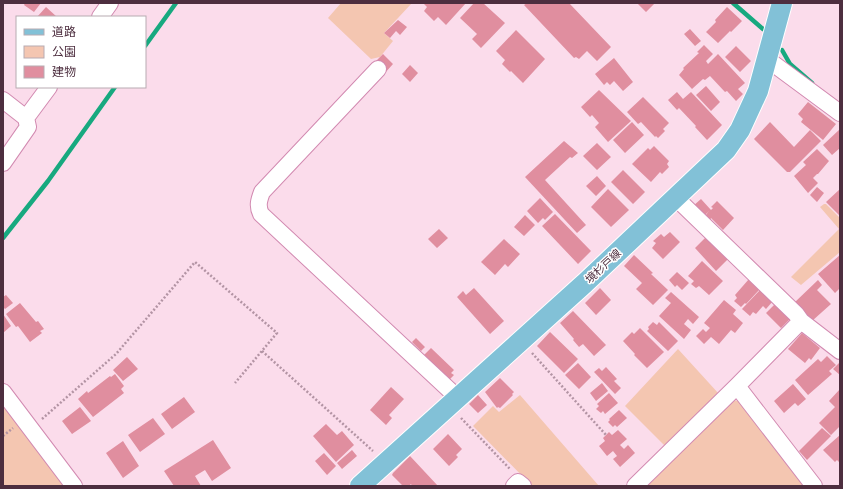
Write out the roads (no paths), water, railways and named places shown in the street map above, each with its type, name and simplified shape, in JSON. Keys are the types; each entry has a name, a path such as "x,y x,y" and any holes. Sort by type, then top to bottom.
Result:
{"main road":[{"name":"境杉戸線","path":"360,486 585,283 726,150 740,130 758,91 782,3"}],"street":[{"path":"101,16 110,3"},
{"path":"766,59 840,113"},
{"path":"378,68 262,192 258,200 258,208 261,214 454,402"},
{"path":"26,118 48,88"},
{"path":"3,100 26,118 28,127 3,163"},
{"path":"676,198 796,314 801,321 840,352"},
{"path":"635,486 801,321"},
{"path":"737,386 814,486"},
{"path":"3,392 74,486"}],"waterway":[{"path":"146,45 176,3"},
{"path":"733,3 763,29"},
{"path":"782,50 790,64 812,83"},
{"path":"3,238 48,181 114,88"}]}
